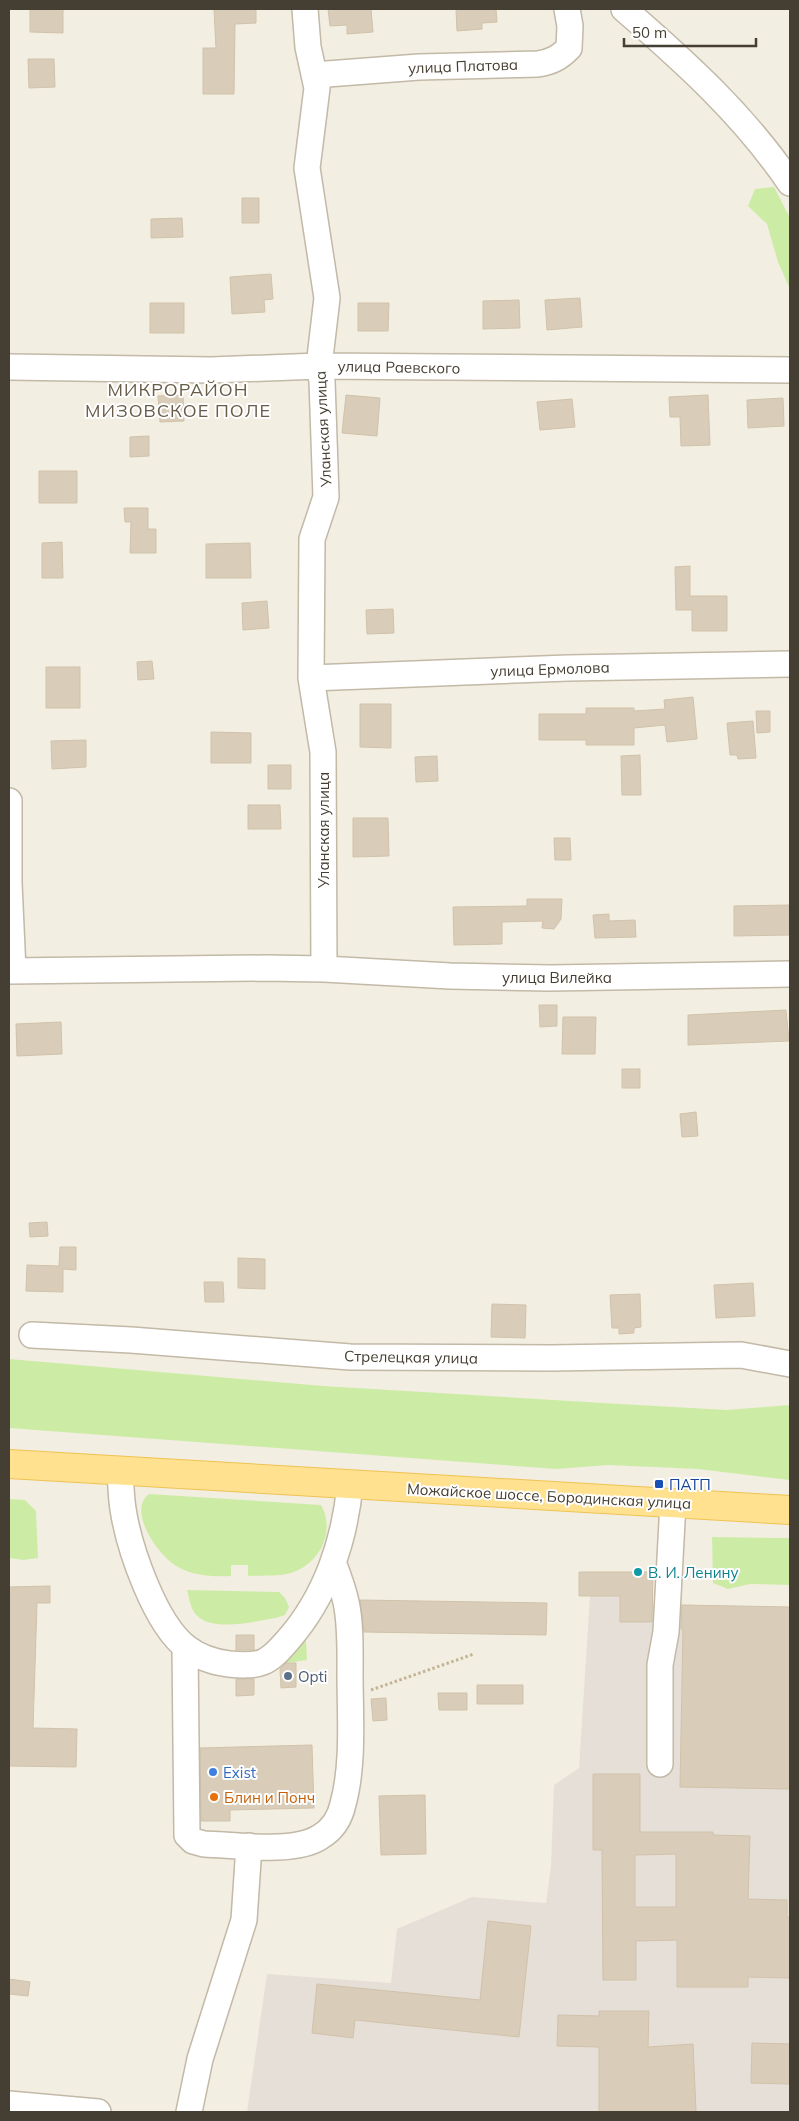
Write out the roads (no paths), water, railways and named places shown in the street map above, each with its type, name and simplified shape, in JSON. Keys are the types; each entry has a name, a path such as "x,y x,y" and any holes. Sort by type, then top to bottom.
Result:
{"main road":[{"name":"Можайское шоссе, Бородинская улица","path":"9,1464 790,1510"}],"street":[{"name":"Уланская улица","path":"305,9 308,40 317,88 307,168 327,298 319,366 322,381 326,497 312,539 311,678 323,752 324,969"},
{"name":"улица Платова","path":"314,75 419,67 538,64 548,62 560,57 569,48 570,26 567,9"},
{"path":"624,9 689,66 723,99 752,131 790,183"},
{"name":"улица Раевского","path":"9,367 211,370 319,366 790,370"},
{"name":"улица Ермолова","path":"311,678 568,668 790,664"},
{"path":"9,801 11,971"},
{"name":"улица Вилейка","path":"11,971 324,969 450,976 520,977 790,974"},
{"name":"Стрелецкая улица","path":"32,1335 131,1340 350,1357 551,1358 741,1355 790,1364"},
{"path":"120,1472 123,1509 129,1536 140,1572 155,1605 168,1627 185,1647 204,1659 222,1663 254,1664 266,1661 279,1650 302,1624 315,1602 344,1529 350,1484"},
{"path":"660,1764 660,1665 666,1632 673,1503"},
{"path":"185,1647 187,1835 193,1841 204,1844 249,1846 296,1846 309,1844 332,1829 343,1805 351,1727 346,1604 341,1583 332,1562"},
{"path":"189,2112 200,2059 244,1920 249,1846"},
{"path":"9,2104 98,2112"}],"place":[{"name":"ПАТП","path":"659,1484"},
{"name":"В. И. Ленину","path":"638,1572"},
{"name":"Opti","path":"288,1676"},
{"name":"Exist","path":"213,1772"},
{"name":"Блин и Понч","path":"214,1797"}],"district":[{"name":"МИКРОРАЙОН МИЗОВСКОЕ ПОЛЕ","path":"178,399"}]}
